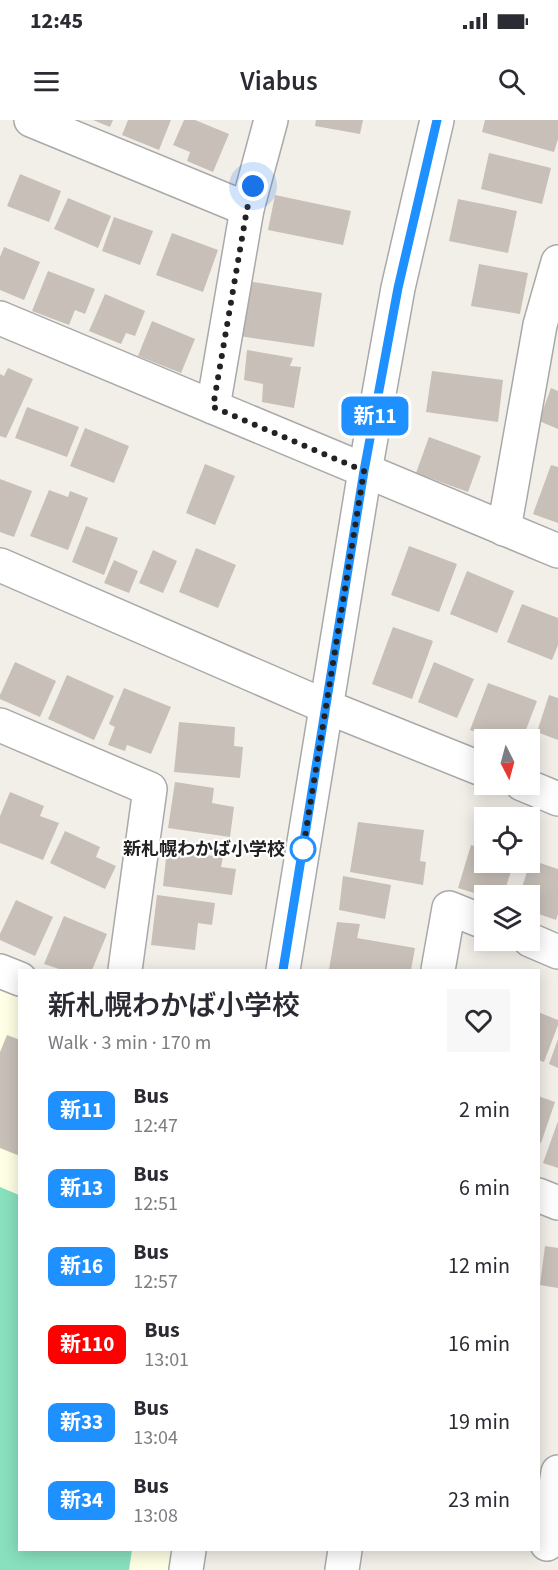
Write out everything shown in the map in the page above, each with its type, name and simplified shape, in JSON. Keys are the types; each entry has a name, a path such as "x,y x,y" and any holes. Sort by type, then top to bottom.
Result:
{"street":[{"path":"31,120 247,209"},
{"path":"213,407 247,209 271,120"},
{"path":"283,969 364,471 398,288 437,120"},
{"path":"504,529 549,328 558,262"},
{"path":"0,318 558,551"},
{"path":"0,565 327,707 474,766"},
{"path":"0,725 150,789 125,969"},
{"path":"540,792 558,799"},
{"path":"438,969 449,908 474,918"},
{"path":"540,944 558,952"},
{"path":"0,971 18,978"},
{"path":"540,1196 558,1203"},
{"path":"548,1544 558,1472"},
{"path":"186,1570 189,1551"},
{"path":"342,1570 345,1551"}],"shaded area":[{"path":"0,984 18,991 18,1551 171,1551 168,1570 0,1570"}],"green space":[{"path":"0,1187 18,1195 18,1551 132,1551 129,1570 0,1570"}],"building":[{"path":"93,120 113,120 110,127"},
{"path":"128,120 171,120 159,150 122,135"},
{"path":"184,120 195,120 229,134 213,172 187,161 190,152 173,145"},
{"path":"316,120 363,120 360,134 315,126"},
{"path":"485,120 558,120 558,139 554,152 482,132"},
{"path":"489,153 551,168 542,204 481,189"},
{"path":"20,174 61,191 49,222 7,206"},
{"path":"275,195 351,211 343,245 268,230"},
{"path":"68,198 111,216 98,248 54,229"},
{"path":"458,199 517,211 508,253 449,241"},
{"path":"114,217 153,231 140,265 102,251"},
{"path":"172,233 218,250 203,292 156,275"},
{"path":"4,247 40,262 24,300 0,290 0,257"},
{"path":"479,264 528,273 520,314 471,306"},
{"path":"48,271 95,289 85,314 75,310 69,325 32,311"},
{"path":"247,281 322,293 314,347 239,336"},
{"path":"105,294 145,311 135,336 126,333 121,344 89,331"},
{"path":"152,321 195,339 181,373 138,356"},
{"path":"247,350 293,358 290,366 301,367 294,408 262,402 263,384 244,380"},
{"path":"8,368 33,379 6,438 0,436 0,374 4,376"},
{"path":"432,371 503,380 498,422 426,412"},
{"path":"551,388 558,391 558,429 539,421"},
{"path":"27,407 79,427 67,457 15,438"},
{"path":"85,428 129,446 114,483 70,466"},
{"path":"429,437 481,456 468,492 416,473"},
{"path":"205,464 235,476 215,525 186,513"},
{"path":"551,465 558,467 558,523 533,514"},
{"path":"0,479 32,491 14,537 0,532"},
{"path":"49,490 68,497 70,491 88,498 68,550 30,536"},
{"path":"86,526 118,538 104,575 72,562"},
{"path":"409,546 457,564 439,612 391,595"},
{"path":"196,548 236,565 218,608 179,592"},
{"path":"153,550 177,561 163,593 139,583"},
{"path":"114,560 138,571 129,593 104,583"},
{"path":"467,571 514,591 497,633 450,614"},
{"path":"522,604 558,618 558,645 552,660 507,642"},
{"path":"393,627 433,641 412,699 372,684"},
{"path":"15,662 56,681 40,717 0,699"},
{"path":"434,662 474,679 457,718 418,702"},
{"path":"67,675 114,696 94,740 48,719"},
{"path":"488,683 537,701 526,729 470,730"},
{"path":"124,688 171,707 151,754 127,745 125,751 108,745 115,727 109,724"},
{"path":"549,695 558,698 558,740 540,733 540,729 538,729"},
{"path":"179,722 235,727 234,746 243,747 240,778 174,772"},
{"path":"175,782 214,788 212,803 234,807 230,837 168,828"},
{"path":"10,792 44,806 40,816 59,823 43,860 0,843 0,816"},
{"path":"358,822 424,830 420,861 426,862 423,885 350,872"},
{"path":"65,831 100,847 96,857 116,866 105,889 50,863"},
{"path":"471,845 474,846 474,873 510,873 507,885 474,885 474,893 458,888"},
{"path":"167,850 223,857 221,867 236,869 232,895 163,886"},
{"path":"540,863 558,869 556,920 540,914 540,885 523,885 527,873 540,873"},
{"path":"343,876 391,885 385,919 339,910"},
{"path":"157,895 215,903 212,925 198,923 195,950 151,945"},
{"path":"16,900 53,917 35,956 0,940 0,934"},
{"path":"64,916 107,934 92,969 59,969 44,964"},
{"path":"337,922 360,924 357,938 415,948 411,969 329,969"},
{"path":"540,1013 558,1020 544,1062 540,1061"},
{"path":"7,1035 18,1039 18,1155 0,1148 0,1052"},
{"path":"558,1039 558,1068 549,1064"},
{"path":"540,1097 555,1102 540,1143"},
{"path":"558,1121 558,1168 543,1163"},
{"path":"545,1246 558,1248 558,1288 540,1285"}],"bus line":[{"name":"新11","path":"283,969 364,471 398,288 437,120"}],"place":[{"name":"新札幌わかば小学校","path":"303,849"}],"route":[{"path":"253,186 247,209 213,407 364,471 303,849"}]}
